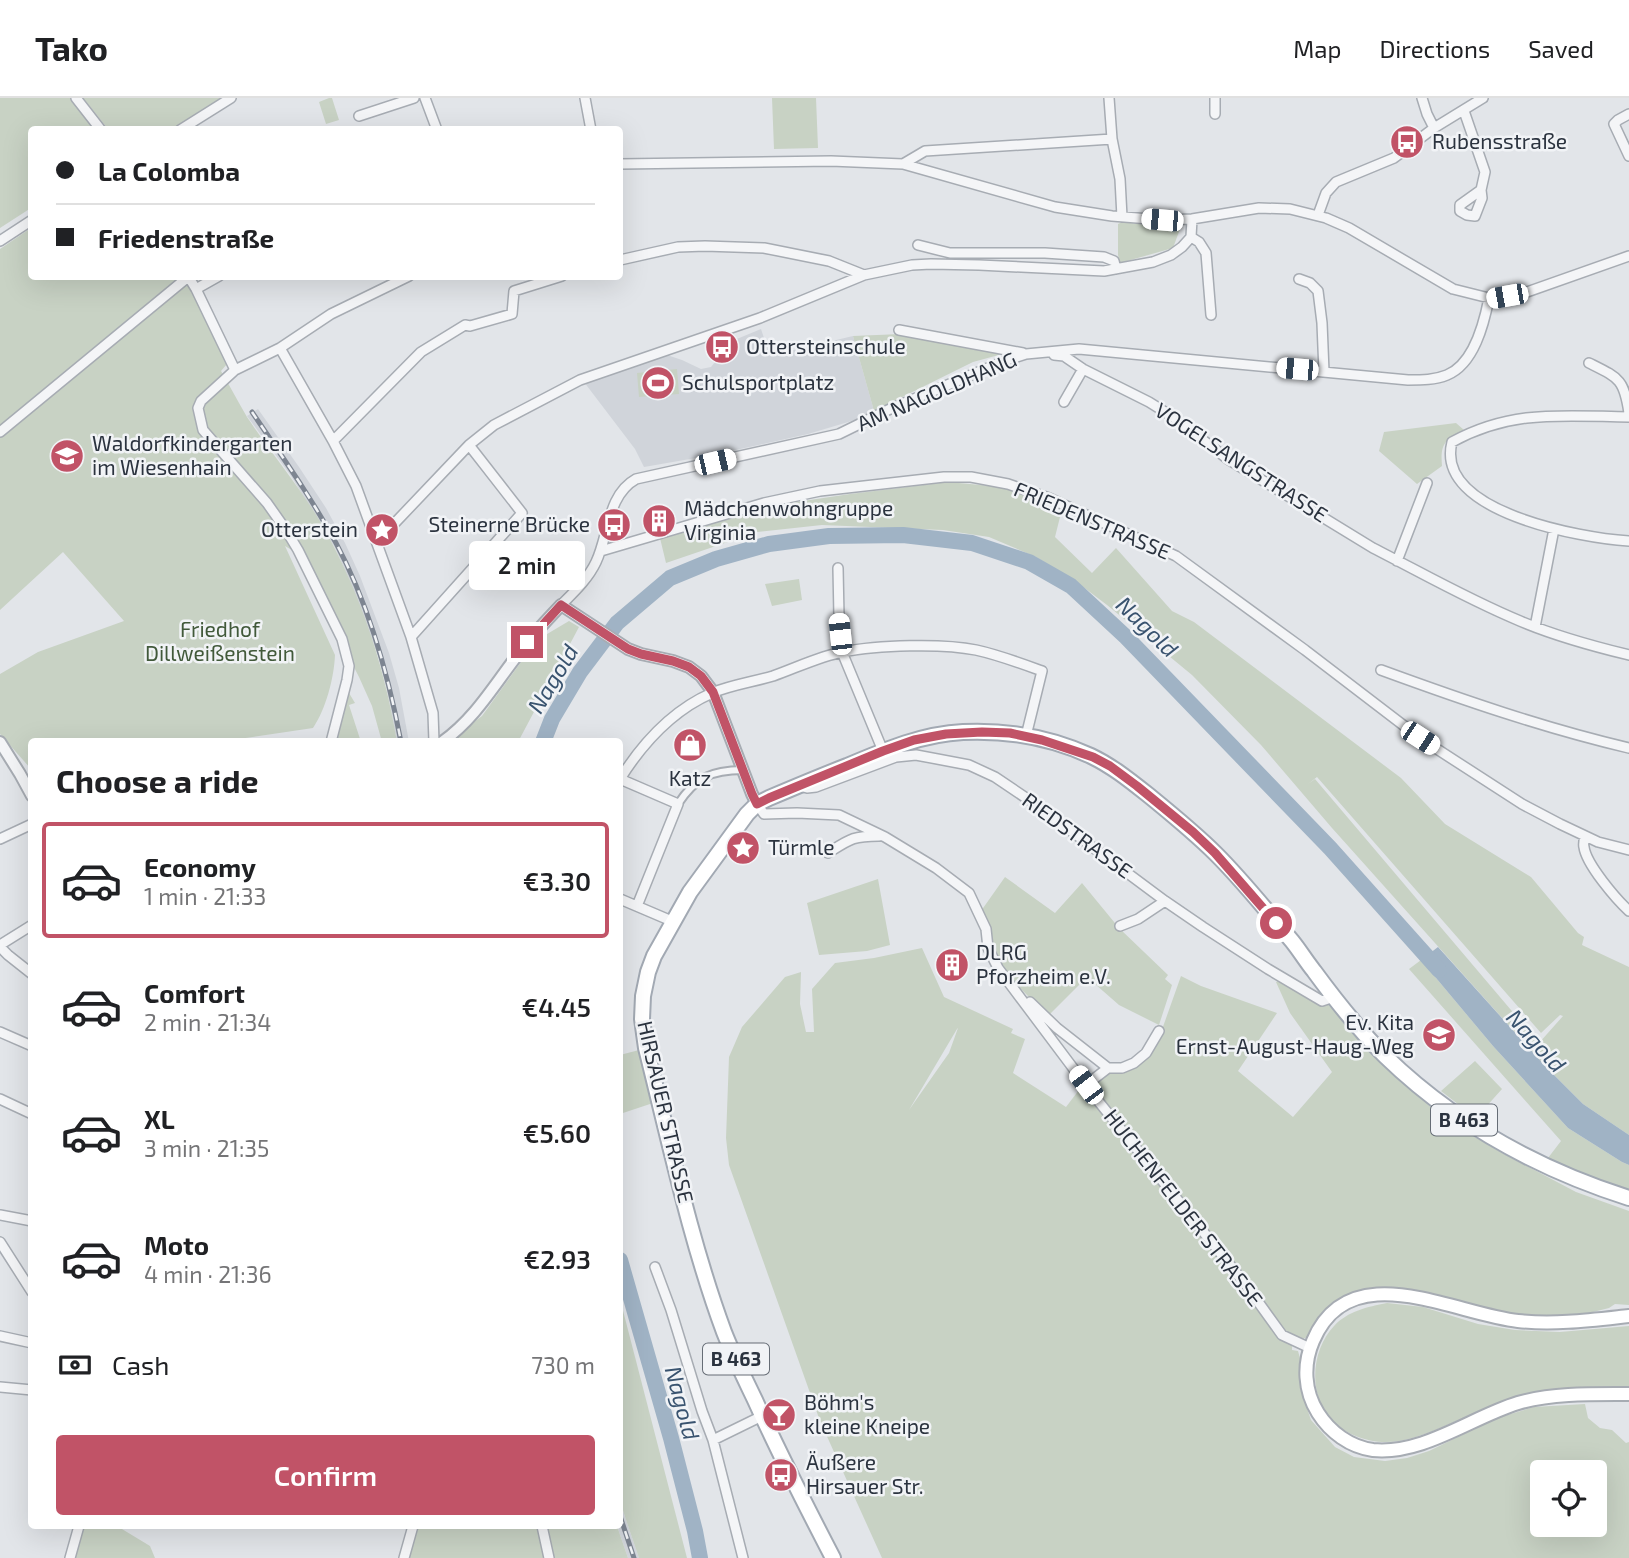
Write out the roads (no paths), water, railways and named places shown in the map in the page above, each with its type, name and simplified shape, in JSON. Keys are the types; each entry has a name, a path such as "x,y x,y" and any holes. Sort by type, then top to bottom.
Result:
{"main road":[{"name":"HIRSAUER STRASSE","path":"833,1558 762,1416 726,1335 701,1262 643,1031 642,1008 648,972 658,949 690,892 747,814 757,804 769,798 883,751 914,740 946,734 982,732 1026,736 1076,750 1110,766 1193,832 1229,868 1293,943 1365,1035 1400,1070 1434,1098 1492,1138 1548,1168 1629,1198"},
{"path":"1629,1316 1546,1323 1516,1321 1423,1299 1383,1293 1362,1296 1334,1312 1318,1329 1310,1348 1306,1369 1309,1393 1328,1426 1348,1442 1373,1450 1397,1450 1418,1444 1519,1403 1573,1395 1629,1394"}],"street":[{"path":"76,98 97,126"},
{"path":"186,126 231,98"},
{"path":"359,116 414,98"},
{"path":"425,98 436,126"},
{"path":"585,98 590,126"},
{"path":"1108,98 1120,179 1122,217"},
{"path":"1215,98 1215,114"},
{"path":"1422,98 1434,128"},
{"path":"1318,215 1326,193 1336,183 1394,158 1434,128 1483,98"},
{"path":"1464,111 1485,172 1481,190"},
{"path":"1629,114 1614,124 1629,156"},
{"path":"903,164 925,151 1112,139"},
{"path":"623,164 831,161 903,164 1055,207 1162,220 1192,219 1259,208 1290,209 1318,215 1349,228 1452,289 1489,299 1524,293 1629,256"},
{"path":"374,534 380,539 390,535 391,527 469,445 494,425 580,380 760,318 864,275 912,265 1104,271 1153,262 1182,247 1191,237 1192,219"},
{"path":"0,241 28,223"},
{"path":"1191,237 1206,253 1211,315"},
{"path":"918,245 950,253 1045,253 1104,257 1114,261 1116,269"},
{"path":"623,259 678,247 764,248 829,261 864,275"},
{"path":"1299,279 1310,283 1318,291 1324,372"},
{"path":"0,432 184,280"},
{"path":"190,280 235,370"},
{"path":"196,289 212,280"},
{"path":"332,738 349,666 342,639 286,530 267,503 203,430 198,408 201,401 235,370 280,348 331,314 402,280"},
{"path":"333,441 421,352 465,325 470,326 512,314 514,291 549,280"},
{"name":"AM NAGOLDHANG","path":"601,551 616,502 624,488 632,481 839,434 890,409 1026,354 1079,349 1408,380 1434,379 1450,374 1470,354 1483,329 1489,299"},
{"path":"899,330 1026,354"},
{"path":"280,348 356,486 411,637 433,713 434,738"},
{"name":"VOGELSANGSTRASSE","path":"1026,354 1064,356 1083,369 1149,402 1230,460 1363,542 1475,601 1535,627 1590,646 1629,655"},
{"path":"1589,363 1616,377 1621,383 1626,392 1629,415 1544,415 1517,418 1471,432 1452,442 1449,454 1451,464 1458,480 1481,499 1507,513 1554,529 1629,541"},
{"path":"1064,402 1083,369"},
{"path":"411,637 522,513 469,445"},
{"name":"FRIEDENSTRASSE","path":"601,551 764,503 844,487 944,477 971,477 1008,484 1049,498 1176,556 1420,738 1522,804 1598,842 1629,850"},
{"path":"1397,561 1427,483"},
{"path":"1535,627 1554,529"},
{"path":"447,738 480,708 527,642 583,583 601,551"},
{"path":"838,568 842,652 883,751"},
{"path":"561,605 628,649 673,661 689,667 701,676 713,692 757,804"},
{"path":"623,774 632,759 654,735 686,706 713,692 771,677 842,652 876,648 929,646 973,649 1042,671 1026,736"},
{"path":"1381,670 1487,709 1576,736 1629,748"},
{"path":"1,746 28,790"},
{"name":"RIEDSTRASSE","path":"798,786 807,788 831,781 906,754 969,765 995,777 1032,802 1166,901 1268,969 1322,1001 1334,998"},
{"path":"637,906 678,804 686,792 699,779 720,772 743,770"},
{"path":"623,780 678,804"},
{"name":"HUCHENFELDER STRASSE","path":"757,804 764,814 839,815 885,836 936,868 969,893 986,929 988,948 998,968 1086,1085 1246,1285 1282,1335 1310,1348"},
{"path":"0,839 28,826"},
{"path":"828,853 851,838 885,836"},
{"path":"1585,836 1584,848 1595,871 1629,911"},
{"path":"623,900 674,922"},
{"path":"1120,926 1138,919 1166,901"},
{"path":"28,928 0,946 8,956 28,971"},
{"path":"1017,993 1024,995 1056,1028 1108,1068 1122,1068 1134,1063 1146,1053 1159,1031"},
{"path":"0,1032 28,1044"},
{"path":"1086,1085 1108,1068"},
{"path":"0,1099 28,1112"},
{"path":"0,1215 28,1220"},
{"path":"0,1242 28,1286"},
{"path":"655,1267 713,1440 743,1558"},
{"path":"0,1336 28,1342"},
{"path":"0,1387 28,1390"},
{"path":"713,1440 762,1416"},
{"path":"70,1558 78,1529"},
{"path":"404,1558 411,1529"},
{"path":"543,1529 549,1558"}],"water":[{"path":"1438,947 1583,1104 1629,1135 1629,1165 1568,1128 1493,1046 1421,960"}],"waterway":[{"name":"Nagold","path":"545,738 552,719 580,672 617,623 670,578 716,559 769,544 829,536 903,535 972,543 1029,562 1071,586 1126,637 1330,848 1439,970"},
{"name":"Nagold","path":"623,1270 671,1438 700,1558"}],"railway":[{"path":"252,412 296,476 348,567 376,640 400,738"},
{"path":"623,1525 634,1558"}],"place":[{"name":"Rubensstraße","path":"1407,142"},
{"name":"Ottersteinschule","path":"722,347"},
{"name":"Schulsportplatz","path":"658,383"},
{"name":"Waldorfkindergarten im Wiesenhain","path":"67,456"},
{"name":"Mädchenwohngruppe Virginia","path":"659,521"},
{"name":"Steinerne Brücke","path":"614,525"},
{"name":"Otterstein","path":"382,530"},
{"name":"Katz","path":"690,745"},
{"name":"Türmle","path":"743,848"},
{"name":"DLRG Pforzheim e.V.","path":"952,965"},
{"name":"Ev. Kita Ernst-August-Haug-Weg","path":"1439,1035"},
{"name":"Böhm's kleine Kneipe","path":"779,1415"},
{"name":"Äußere Hirsauer Str.","path":"781,1475"}],"park label":[{"name":"Friedhof Dillweißenstein","path":"220,642"}]}
